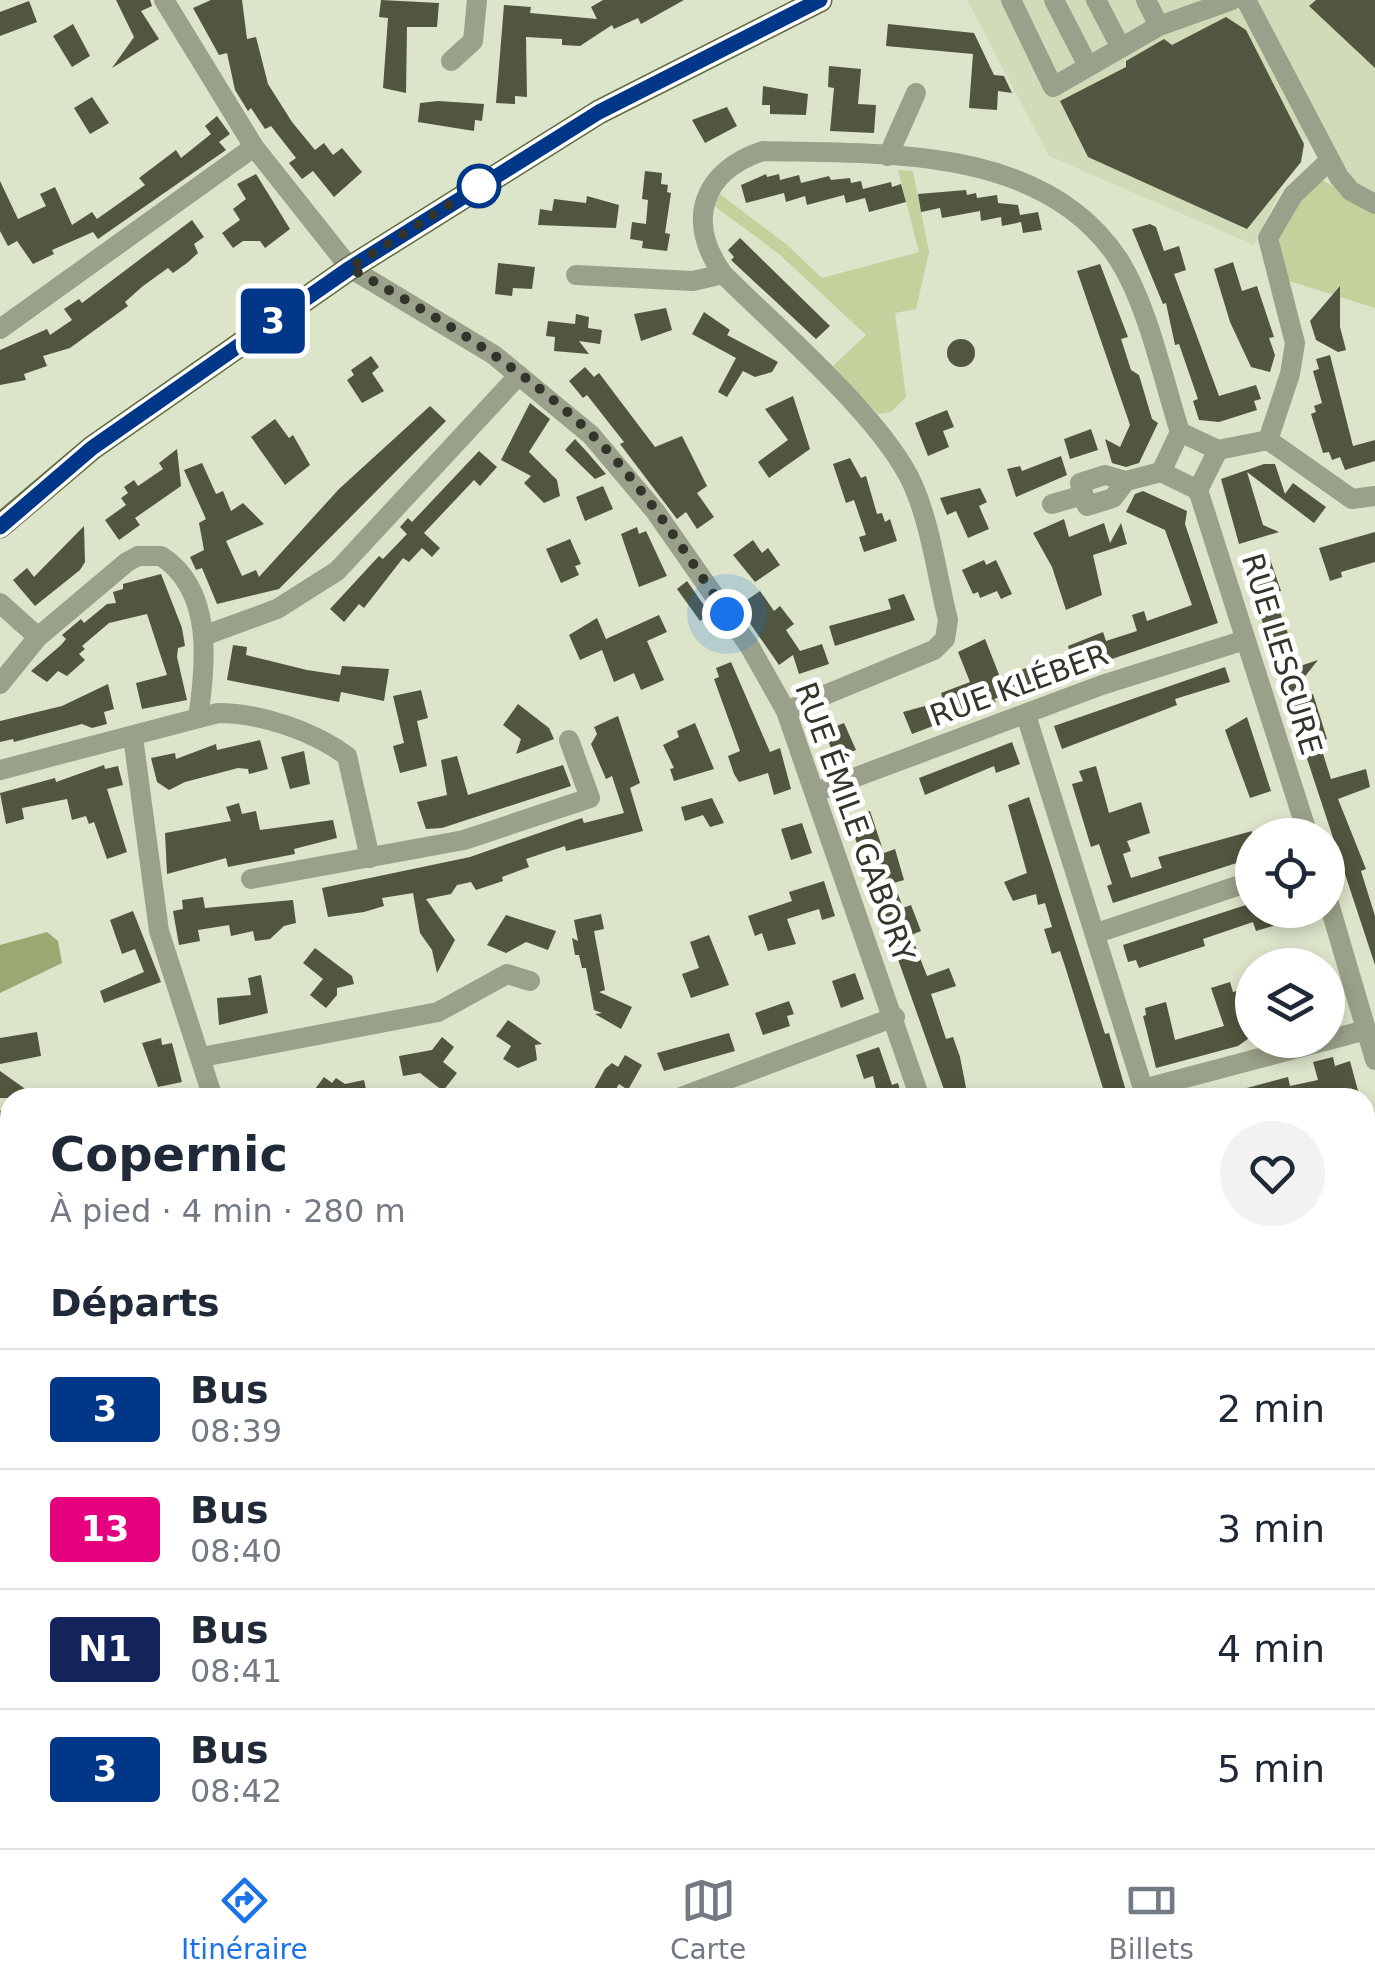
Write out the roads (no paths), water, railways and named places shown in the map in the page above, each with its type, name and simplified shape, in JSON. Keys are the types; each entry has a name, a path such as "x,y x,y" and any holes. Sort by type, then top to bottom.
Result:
{"main road":[{"path":"0,526 92,448 350,268 599,112 820,0"}],"street":[{"path":"164,0 254,147 350,268"},
{"path":"451,61 473,42 477,0"},
{"path":"1011,0 1053,86 1159,26 1232,0"},
{"path":"1054,0 1088,66"},
{"path":"1096,0 1121,48"},
{"path":"1146,0 1159,26"},
{"path":"1246,0 1329,161 1351,191 1375,204"},
{"path":"888,156 916,94"},
{"path":"0,329 254,147"},
{"path":"786,711 934,650 945,639 948,620 915,489 902,462 879,432 722,274 706,251 703,205 721,172 740,158 764,151 888,156 1001,172 1063,203 1088,224 1120,262 1134,288 1180,432 1161,472"},
{"path":"1268,440 1290,374 1295,343 1268,238 1293,195 1329,161"},
{"name":"RUE ÉMILE GABORY","path":"350,268 416,305 519,375 591,434 644,497 750,647 786,711 917,1088"},
{"path":"576,275 693,281 722,274"},
{"path":"206,635 276,609 337,571 519,375"},
{"path":"1180,432 1218,450 1268,440 1352,499 1375,496"},
{"path":"1052,504 1083,495 1080,483 1105,476 1126,482 1161,472 1198,490 1218,450"},
{"name":"RUE LESCURE","path":"1198,490 1302,818"},
{"path":"0,684 38,637 127,562 150,554 162,556 179,570 206,635 198,718"},
{"path":"0,603 38,637"},
{"name":"RUE KLÉBER","path":"816,792 1102,686 1244,640"},
{"path":"0,770 218,712 248,715 330,743 347,756 370,858"},
{"path":"1026,715 1144,1088"},
{"path":"133,737 160,931 210,1088"},
{"path":"251,879 464,840 590,798 569,740"},
{"path":"1097,933 1235,887"},
{"path":"1170,1088 1372,1048 1336,928"},
{"path":"202,1057 438,1012 507,974 530,981"},
{"path":"705,1088 894,1018"}]}
